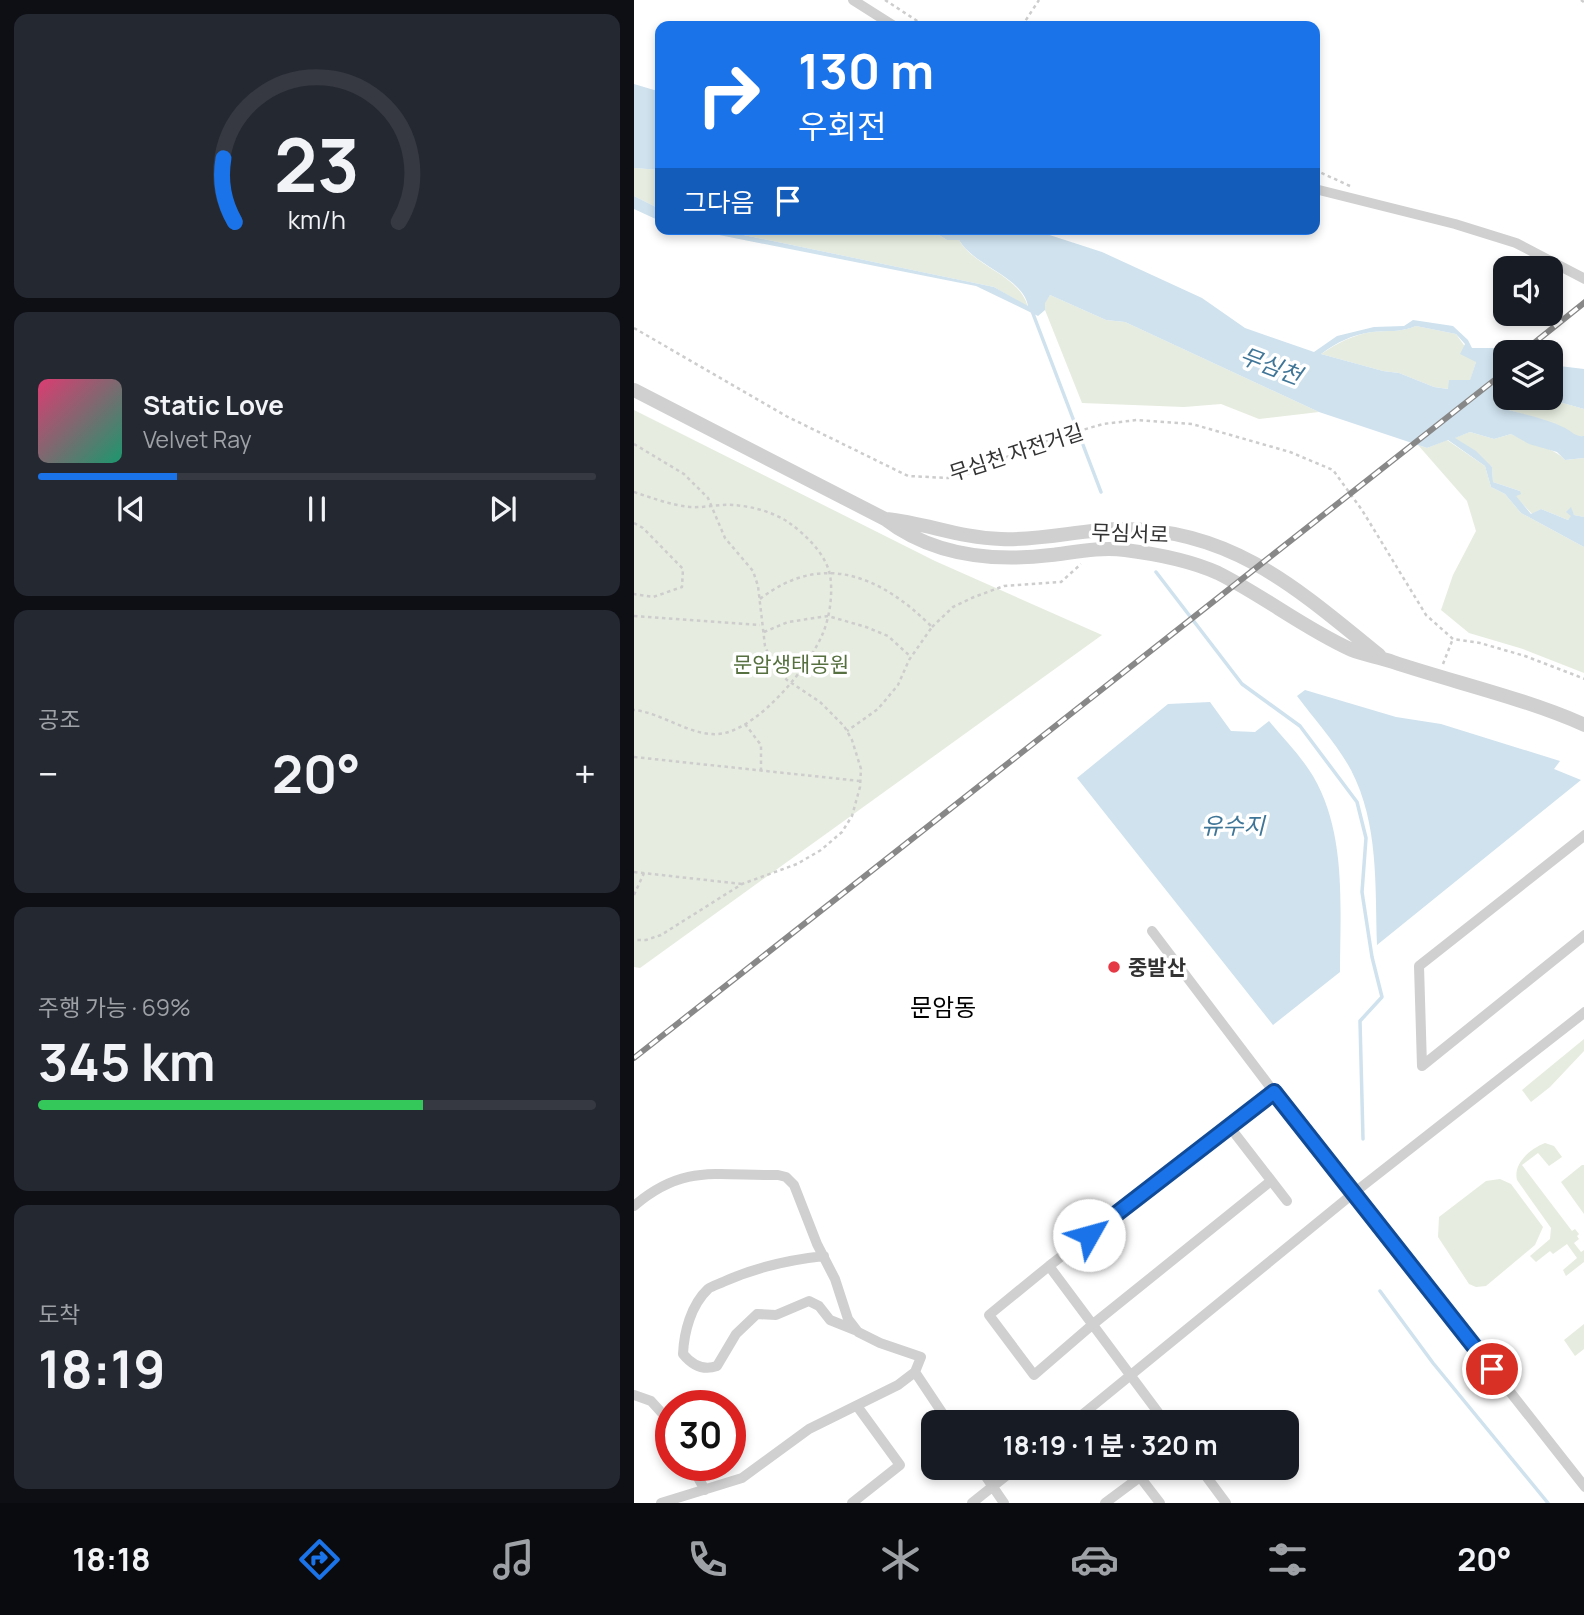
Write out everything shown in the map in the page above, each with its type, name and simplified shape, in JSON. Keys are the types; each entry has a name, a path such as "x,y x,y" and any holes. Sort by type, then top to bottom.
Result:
{"street":[{"path":"853,0 886,21"},
{"path":"1320,190 1455,224 1516,243 1584,279"},
{"name":"무심서로","path":"634,390 885,519 904,534 943,549 982,557 1014,558 1090,549 1123,550 1189,562 1251,591 1353,651 1537,707 1584,725"},
{"name":"무심서로","path":"885,519 910,521 961,536 999,539 1032,539 1120,529 1150,530 1198,539 1224,547 1269,571 1384,659"},
{"path":"1584,835 1419,966 1422,1066 1584,935"},
{"path":"1152,931 1274,1092 1584,1487"},
{"path":"1088,1410 1354,1192 1584,1012"},
{"path":"1271,1181 1034,1375 989,1315 1274,1092"},
{"path":"1230,1126 1287,1201"},
{"path":"634,1206 653,1190 670,1181 695,1174 786,1177 794,1185 835,1279 848,1319 858,1332"},
{"path":"661,1503 689,1499 705,1490 742,1478 809,1429 898,1385 915,1372 922,1357 880,1343 830,1320 819,1306 809,1301 776,1315 756,1314 736,1334 717,1366 708,1369 690,1363 683,1354 684,1331 709,1288 764,1266 824,1256"},
{"path":"1049,1266 1156,1410"},
{"path":"915,1372 940,1410"},
{"path":"634,1395 651,1401 655,1405"},
{"path":"852,1503 900,1465 857,1406"},
{"path":"1105,1503 1140,1477 1160,1503"},
{"path":"988,1480 1004,1503"},
{"path":"972,1503 1001,1480"},
{"path":"1209,1480 1226,1503"},
{"path":"700,1481 705,1490"}],"path":[{"path":"885,0 916,21"},
{"path":"1025,21 1039,0"},
{"name":"무심천 자전거길","path":"634,328 786,416 908,476 948,478 966,474 1065,435 1103,424 1137,420 1192,424 1290,452 1333,470 1362,510 1426,615 1453,639"},
{"path":"634,444 684,474 709,498 725,538 753,571 760,599 765,646 773,665 791,684 820,702 847,731 861,769 852,816 842,832 821,850 797,864 742,884 661,935 646,940 634,940"},
{"path":"634,492 679,506 740,506 778,516 812,544 829,573 831,592 823,634 791,684 745,724 732,731 714,734 691,729 658,715 634,710"},
{"path":"634,523 673,556 682,569 682,587 653,597 634,594"},
{"path":"847,731 878,709 898,685 911,656 932,627 953,607 1004,586 1061,582 1082,563"},
{"path":"760,599 790,581 829,573 869,580 908,604 932,627"},
{"path":"634,615 761,625"},
{"path":"763,633 788,622 828,616 888,636 911,656"},
{"path":"1438,677 1453,639 1480,642 1584,679"},
{"path":"745,724 761,745 761,771"},
{"path":"634,757 860,781"},
{"path":"634,872 742,884"},
{"path":"634,895 643,873"}],"green space":[{"path":"634,168 655,170 655,206 634,196"},
{"path":"744,235 939,235 947,240 959,240 975,258 1016,287 1028,307 994,287"},
{"path":"1050,295 1106,320 1125,322 1319,412 1259,419 1221,404 1184,407 1082,403 1045,310 1044,303"},
{"path":"1416,326 1456,334 1476,362 1470,381 1449,389 1434,387 1399,373 1321,354 1358,335"},
{"path":"1563,403 1584,409 1584,436 1577,437 1550,422 1508,410 1563,410"},
{"name":"문암생태공원","path":"634,410 935,561 1102,635 640,968 634,967"},
{"path":"1470,432 1494,439 1511,434 1548,448 1565,460 1584,458 1584,517 1574,515 1571,510 1568,520 1541,509 1532,514 1515,496 1520,491 1493,482 1492,467 1454,438"},
{"path":"1447,440 1485,466 1491,487 1505,494 1521,513 1584,547 1584,673 1523,649 1469,633 1441,610 1453,575 1476,531 1467,501 1418,445 1427,448"},
{"path":"1584,1039 1584,1051 1550,1087 1531,1102 1522,1090"},
{"path":"1545,1143 1554,1146 1562,1157 1549,1166 1538,1153 1522,1165 1572,1231 1575,1229 1579,1234 1579,1239 1574,1243 1581,1252 1584,1250 1584,1262 1566,1276 1563,1270 1577,1258 1567,1244 1553,1254 1550,1251 1536,1262 1530,1256 1550,1239 1551,1228 1517,1180 1516,1174 1524,1157"},
{"path":"1584,1165 1584,1214 1561,1182"},
{"path":"1500,1179 1511,1184 1543,1227 1535,1245 1486,1286 1476,1287 1469,1284 1438,1237 1439,1217 1486,1181"},
{"path":"1584,1324 1584,1349 1575,1356 1564,1340"}],"water":[{"path":"634,84 655,90 655,170 634,168"},
{"path":"634,196 655,206 655,219 634,209"},
{"name":"무심천","path":"719,235 744,235 994,287 1028,306 1024,296 1008,279 975,257 959,240 947,240 939,235 1050,235 1102,252 1202,298 1245,328 1314,352 1337,336 1374,327 1404,326 1413,320 1453,326 1468,340 1472,348 1493,348 1493,410 1508,410 1550,422 1576,435 1584,436 1584,458 1565,460 1557,452 1529,444 1511,434 1494,439 1470,432 1455,438 1476,451 1492,467 1493,482 1520,491 1521,494 1516,496 1531,514 1541,509 1568,520 1571,516 1566,512 1571,507 1574,515 1584,517 1584,547 1521,513 1505,494 1491,487 1485,466 1448,440 1427,448 1319,412 1125,322 1106,320 1050,295 1045,303 1045,310 1038,316 976,286","holes":["1416,326 1456,334 1465,344 1460,354 1476,362 1470,380 1449,380 1448,389 1434,387 1399,373 1321,354 1358,335"]},
{"path":"1563,366 1584,369 1584,409 1563,403"},
{"path":"1305,690 1396,717 1441,724 1560,761 1554,769 1581,780 1377,945 1374,856 1367,812 1345,760 1297,696"},
{"name":"유수지","path":"1210,702 1231,731 1255,732 1269,721 1313,776 1332,822 1339,871 1340,972 1273,1025 1077,778 1168,704"}],"waterway":[{"path":"1032,311 1101,492"},
{"path":"1156,572 1242,684 1300,726 1357,802 1366,838 1362,892 1372,957 1382,997 1360,1021 1363,1139"},
{"path":"1380,1291 1433,1363 1548,1503"}],"railway":[{"path":"1538,340 1585,302"},
{"path":"634,1058 1493,381"}],"place":[{"name":"중발산","path":"1114,967"}],"district":[{"name":"문암동","path":"943,1006"}],"route":[{"path":"1089,1235 1274,1092 1492,1369"}]}
